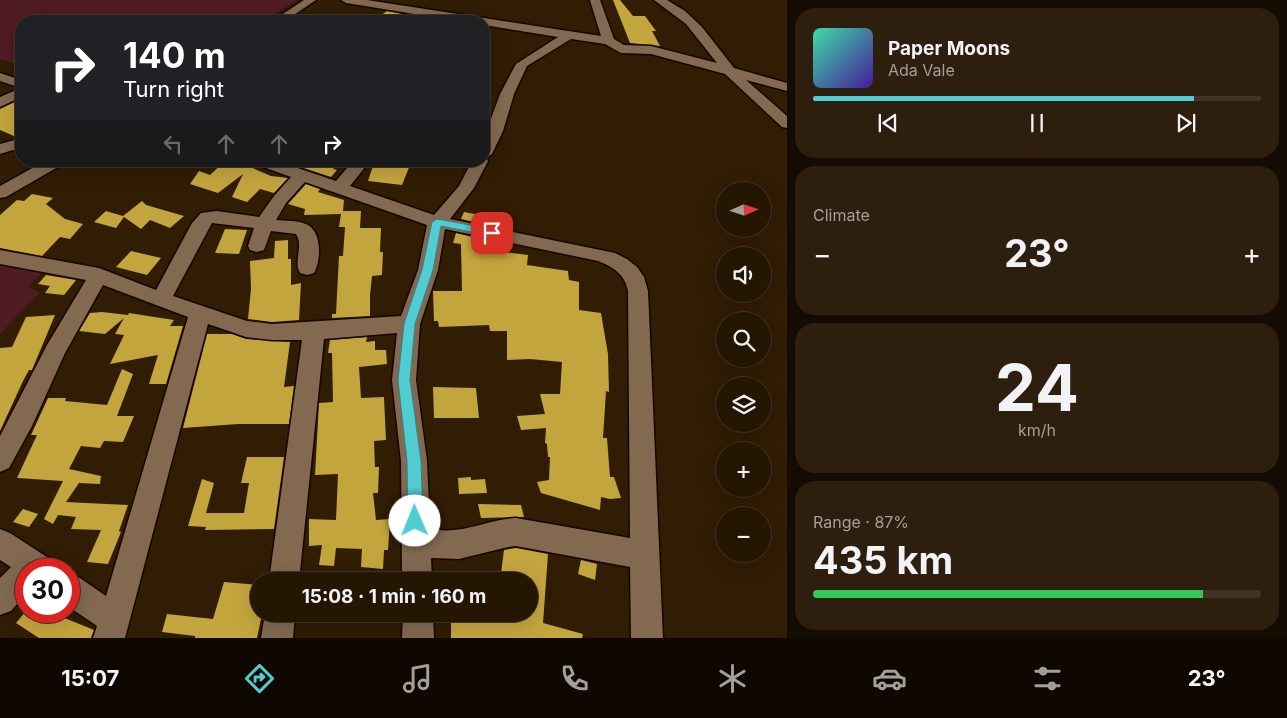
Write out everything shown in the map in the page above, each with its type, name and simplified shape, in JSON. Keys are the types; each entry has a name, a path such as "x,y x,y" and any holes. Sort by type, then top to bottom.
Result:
{"street":[{"path":"287,15 311,0"},
{"path":"346,0 423,15"},
{"path":"595,0 609,41"},
{"path":"659,0 675,7 691,21 729,70 787,124"},
{"path":"375,15 387,7"},
{"path":"490,23 609,41 621,49 651,50 787,87"},
{"path":"490,142 496,131 507,94 522,64 569,35"},
{"path":"0,77 15,82"},
{"path":"0,103 15,95"},
{"path":"0,139 12,147"},
{"path":"0,193 46,167"},
{"path":"287,167 302,175 437,222 601,254 614,259 633,273 638,282 648,638"},
{"path":"339,188 357,167"},
{"path":"417,572 414,461 404,380 409,324 428,270 437,222 466,188 477,167"},
{"path":"257,246 263,223 302,175"},
{"path":"161,300 202,220 214,217 297,228 304,231 308,239 307,268"},
{"path":"0,257 99,276 161,300 246,329 272,332 314,331 409,324"},
{"path":"0,460 24,418 55,351 99,276"},
{"path":"80,599 112,629 200,313"},
{"path":"285,572 314,331"},
{"path":"416,541 452,546 497,533 516,532 646,555"},
{"path":"0,542 20,558"},
{"path":"0,600 15,585"},
{"path":"277,638 279,622"},
{"path":"418,622 418,638"}],"shaded area":[{"path":"0,0 298,0 273,15 15,15 15,64 0,59"},
{"path":"0,261 46,268 28,287 40,293 0,334"}],"building":[{"path":"613,0 620,0 633,16 645,16 656,31 652,31 660,46 630,43"},
{"path":"387,11 407,15 381,15"},
{"path":"15,102 15,136 0,130 0,109"},
{"path":"219,167 250,167 271,176 288,178 274,193 260,189 247,202 232,197 243,174 218,193 190,184 199,171 210,175"},
{"path":"300,167 335,167 333,169 337,170 331,177"},
{"path":"373,167 409,167 402,185 368,181"},
{"path":"306,184 320,189 318,192 344,200 343,211 361,211 360,228 381,228 380,252 383,252 382,275 372,276 370,316 332,318 332,314 336,314 339,256 343,256 345,227 339,227 341,214 304,215 305,209 288,204"},
{"path":"32,194 53,198 46,204 65,219 83,224 70,239 60,237 42,256 0,248 0,215 17,200 24,201"},
{"path":"142,201 146,205 184,216 170,228 150,220 141,229 124,217 116,228 94,222 106,211 123,216"},
{"path":"464,212 485,216 482,224 461,219"},
{"path":"225,229 247,230 239,254 215,253"},
{"path":"456,233 477,238 474,245 494,246 495,251 528,255 527,265 568,271 569,280 579,282 579,310 601,313 608,354 609,392 606,391 603,438 607,438 610,477 614,477 621,498 610,499 601,497 600,510 541,493 537,482 549,480 550,457 548,457 547,444 545,443 546,428 521,430 517,416 545,414 540,394 560,394 562,362 530,359 507,360 507,331 490,331 489,325 439,327 438,321 434,321 433,291 462,291 461,244 453,243"},
{"path":"288,240 288,259 291,259 291,285 301,283 299,320 272,322 248,319 251,289 250,261 274,258 275,241"},
{"path":"131,251 161,258 147,275 116,267"},
{"path":"46,275 76,280 64,295 45,293 50,286 38,284"},
{"path":"102,312 128,315 129,313 174,320 170,326 183,326 166,384 149,384 158,355 110,364 124,335 115,334 124,318 105,334 79,331 90,313"},
{"path":"55,315 32,370 29,370 23,381 0,431 0,348 12,347 26,317"},
{"path":"207,334 232,334 246,339 290,342 284,387 294,386 289,424 238,424 183,428"},
{"path":"367,337 366,342 375,341 375,350 386,350 387,364 359,367 361,398 384,397 386,440 374,441 375,467 379,467 378,493 373,493 376,520 390,519 388,550 384,550 383,569 361,567 362,549 336,548 334,566 319,565 322,545 309,546 309,519 336,520 338,474 315,475 319,403 333,402 332,353 328,353 330,340"},
{"path":"122,369 133,374 117,416 134,416 123,442 104,441 100,448 81,446 69,469 101,476 100,484 79,483 66,502 128,505 119,531 121,532 108,564 87,562 101,530 71,529 76,517 58,515 53,524 44,519 63,481 17,478 37,435 31,435 48,398 66,398 65,401 107,405"},
{"path":"433,387 476,388 479,418 434,418"},
{"path":"247,457 284,457 274,529 205,530 206,527 188,526 202,479 214,483 206,513 244,513 249,483 241,483"},
{"path":"471,477 471,480 485,479 487,493 459,494 458,478"},
{"path":"478,504 521,505 524,517 481,518"},
{"path":"23,509 38,514 29,527 13,522"},
{"path":"516,548 548,554 543,623 583,634 582,638 451,638 451,622 538,622 538,572 501,572 504,550"},
{"path":"581,560 597,564 595,580 578,574"},
{"path":"224,582 250,584 250,622 260,622 257,638 195,638 195,636 162,632 167,614 213,619"},
{"path":"16,623 77,623 94,630 91,638 39,638"}],"route":[{"path":"415,521 414,461 404,380 409,324 428,270 437,222 492,233"}]}
